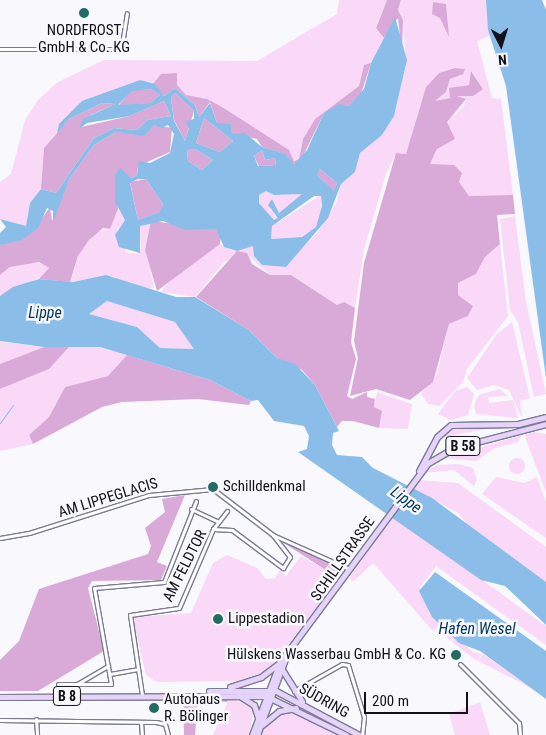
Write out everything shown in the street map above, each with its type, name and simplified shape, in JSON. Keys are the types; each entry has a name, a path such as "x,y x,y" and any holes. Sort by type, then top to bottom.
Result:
{"main road":[{"name":"B 58","path":"416,478 437,437 451,425 518,424 546,417"},
{"name":"B 58","path":"416,478 441,453 546,424"},
{"name":"SCHILLSTRASSE","path":"252,735 268,689 280,662 350,570 416,478"},
{"name":"SCHILLSTRASSE","path":"257,735 276,691 288,651"},
{"name":"B 8","path":"224,690 261,677 280,662"},
{"path":"283,668 293,691 304,703"},
{"name":"B 8","path":"0,697 142,695 268,689 276,691"},
{"name":"SÜDRING","path":"276,691 304,703 361,735"},
{"name":"B 8","path":"159,694 236,694 273,697"},
{"path":"236,694 254,705 259,718"},
{"name":"SÜDRING","path":"273,697 299,708 346,735"},
{"path":"262,725 279,711 299,708"}],"street":[{"path":"0,49 116,49 122,44 126,13"},
{"name":"AM LIPPEGLACIS","path":"0,538 29,533 149,495 198,489 220,492 273,535 350,570"},
{"path":"58,684 71,688 108,686 110,674 94,588 164,582 191,509 196,501"},
{"path":"191,509 217,521"},
{"path":"213,530 217,521 227,512"},
{"name":"AM FELDTOR","path":"142,695 130,616 179,608 213,530 232,530 284,568 289,553 273,535"},
{"path":"293,691 342,664 348,665 364,717 361,735"},
{"path":"460,664 519,723 520,733 524,735"},
{"path":"71,688 108,666"},
{"path":"110,674 138,669"},
{"path":"36,719 37,735"},
{"path":"0,720 36,719 165,724 168,735"},
{"path":"141,722 142,735"}],"shaded area":[{"path":"339,0 387,0 376,27 384,38 371,63 364,65 359,86 315,119 303,139 299,159 291,160 222,107 186,95 166,73 153,84 140,80 81,102 44,148 41,189 30,203 26,226 0,219 0,182 11,174 25,120 38,100 58,82 104,60 257,61 337,14"},
{"path":"387,0 401,0 398,10 403,20 402,55 398,18 384,38 376,28"},
{"path":"401,0 486,0 489,36 477,41 492,98 501,99 513,195 469,196 445,168 429,165 448,129 447,122 464,106 466,99 456,96 469,96 483,89 472,71 469,85 461,85 451,98 434,102 446,92 450,80 465,69 455,68 439,73 426,87 406,154 396,153 386,174 364,249 355,308 344,302 337,305 291,275 270,275 245,253 224,262 195,297 161,292 177,273 220,244 233,251 253,246 262,265 283,267 318,232 336,203 341,184 355,172 360,153 382,135 394,116 406,66 403,20 398,10"},
{"path":"433,2 446,4 449,37 440,18 432,14"},
{"path":"371,63 361,94 349,106 341,105 324,113 300,162 290,165 284,154 262,147 257,139 232,134 231,128 217,123 210,102 199,117 195,105 175,88 164,96 153,84 161,74 177,73 177,85 186,95 207,99 222,107 289,150 294,161 299,159 303,139 315,119 359,86 364,65"},
{"path":"455,68 465,69 463,74 450,79 446,92 435,101 450,98 449,88 469,85 471,71 483,89 473,96 457,96 466,99 447,122 455,139 437,149 430,164 454,165 462,173 459,182 469,196 513,195 515,214 497,215 500,244 485,257 476,274 458,283 458,295 473,306 468,316 449,324 433,382 410,400 376,389 350,396 358,358 354,341 364,263 396,153 406,154 426,87 439,73"},
{"path":"153,89 160,95 150,103 118,106 132,90"},
{"path":"175,93 194,111 185,141 174,120 171,98"},
{"path":"164,101 171,116 147,120 137,130 114,128 94,138 56,193 41,189 44,148 69,119 102,103 115,104 91,115 81,127 130,116"},
{"path":"204,118 233,141 220,152 196,143"},
{"path":"154,125 172,128 170,152 138,166 137,175 131,178 115,175 118,209 110,229 103,228 89,240 78,256 70,282 39,279 49,268 39,262 10,267 0,275 0,245 33,231 50,207 52,221 70,178 94,145 116,132 137,133"},
{"path":"195,149 213,160 202,170 188,161 187,150"},
{"path":"262,150 265,160 275,158 276,165 259,166 254,156"},
{"path":"320,169 337,183 334,192 316,174"},
{"path":"146,179 163,204 161,212 138,220 130,182"},
{"path":"266,191 273,195 302,194 279,214 272,199 270,209 278,218 274,220 259,203 259,195"},
{"path":"321,195 322,219 316,227 301,237 271,239 272,226"},
{"path":"118,209 125,220 117,230 126,252 136,254 141,249 140,226 151,221 146,250 154,288 142,289 112,276 70,282 80,252 96,232 110,229"},
{"path":"515,216 526,302 546,394 534,397 518,322 510,310 500,219"},
{"path":"151,221 216,229 221,232 220,244 157,291 145,250"},
{"path":"500,244 508,316 467,369 463,382 439,406 428,404 421,394 437,374 449,324 468,316 473,306 458,295 458,283 476,274 485,257"},
{"path":"237,251 247,253 252,264 270,275 291,275 337,305 344,302 355,308 351,342 356,359 347,396 352,399 367,392 367,397 375,399 374,407 382,411 379,428 353,421 342,421 337,427 315,385 302,370 277,358 249,330 196,297"},
{"path":"33,262 48,265 47,274 0,296 0,275 10,267"},
{"path":"107,301 175,322 195,349 160,348 137,327 89,314"},
{"path":"512,322 530,398 520,401 522,418 509,390 494,385 477,390 467,378 496,335"},
{"path":"0,341 2,342 44,347 0,364"},
{"path":"44,347 69,347 49,369 0,389 0,364"},
{"path":"69,347 100,347 127,355 108,376 65,387 49,417 29,435 33,444 0,451 0,389 49,369"},
{"path":"127,355 210,380 251,401 249,405 198,399 122,402 102,407 33,444 29,435 49,417 65,387 108,376"},
{"path":"467,387 474,394 468,415 451,420 438,414 455,391"},
{"path":"499,389 508,396 488,397 489,403 513,400 518,418 476,414 474,405 479,395"},
{"path":"377,392 412,404 408,429 379,428 382,412 374,407"},
{"path":"465,423 478,423 508,425 439,438"},
{"path":"535,432 546,434 546,492 526,440 525,434"},
{"path":"522,435 518,442 495,448 476,461 445,458"},
{"path":"517,458 523,460 525,466 523,472 517,474 511,472 509,466 511,460"},
{"path":"458,464 473,468 477,480 474,486 454,470 423,473 437,465"},
{"path":"496,477 524,483 537,477 546,502 546,538 482,494"},
{"path":"418,480 458,483 546,547 546,582 475,533 458,513 412,488"},
{"path":"185,495 157,562 167,566 161,580 92,581 88,588 104,651 38,691 0,691 0,660 19,641 39,589 148,554 151,546 145,528 165,512 162,499"},
{"path":"393,516 546,626 546,645 436,566 420,587 440,625 455,635 451,641 436,627 433,631 373,563 354,581 349,579"},
{"path":"276,538 334,563 340,569 335,576"},
{"name":"Lippestadion","path":"227,555 257,568 266,579 275,578 280,570 286,576 301,556 335,575 341,567 342,574 270,668 239,681 157,682 146,675 132,617 191,613 213,563"},
{"path":"456,637 473,652 482,654 477,661 452,642"},
{"path":"483,654 531,688 478,661"},
{"path":"183,697 230,697 227,702 198,699 195,735 184,735"},
{"path":"230,697 254,709 249,735 213,735"},
{"path":"480,702 490,735 455,735 449,714"},
{"path":"288,711 301,713 339,735 261,735 268,723"}],"water":[{"path":"486,0 542,0 546,10 546,378 506,86 488,30"},
{"path":"395,17 407,60 394,116 382,135 360,153 355,172 341,184 328,218 286,267 262,265 254,256 253,246 237,251 224,247 216,229 185,230 163,221 140,226 140,253 119,247 115,235 125,220 115,202 115,175 120,168 131,178 137,175 139,161 150,163 170,153 174,134 168,125 162,128 154,125 144,136 116,132 94,145 70,178 53,222 53,211 47,208 38,228 22,240 0,245 0,233 6,227 0,219 26,226 30,203 41,189 56,193 94,138 114,128 137,130 147,120 171,116 164,101 130,116 87,123 79,129 83,119 115,104 102,103 69,119 57,134 59,124 82,101 140,80 155,84 164,96 175,88 195,105 199,117 210,103 217,123 231,124 232,134 245,133 262,147 285,154 294,164 307,150 324,113 339,104 349,106 364,89 371,63","holes":["152,89 160,95 150,103 118,105 132,91","175,93 194,111 194,119 186,121 189,128 185,141 174,121 171,98","204,118 233,141 220,152 196,143","195,149 213,160 202,170 188,161 187,150","262,150 265,160 275,158 276,165 258,166 254,156","320,169 337,183 334,191 317,175","138,179 146,179 163,204 160,212 138,220 130,183","266,191 274,195 302,194 279,213 272,199 268,205 278,218 274,220 259,203 259,195","314,196 321,196 322,206 316,227 302,237 271,239 272,226"]},
{"name":"Lippe","path":"106,275 176,297 195,297 249,330 277,358 295,364 315,385 339,431 333,433 332,445 337,455 362,457 373,468 432,498 546,582 546,625 505,586 481,580 298,452 307,449 309,436 304,426 274,421 258,400 251,401 210,380 100,347 44,347 0,341 0,296 13,287 39,279 73,282","holes":["107,301 175,322 194,349 160,348 137,327 89,314"]},
{"name":"Hafen Wesel","path":"435,572 546,651 546,699 480,651 459,643 432,617 419,591"}],"waterway":[{"path":"0,423 13,405"}],"place":[{"name":"NORDFROST GmbH & Co. KG","path":"84,13"},
{"name":"Schilldenkmal","path":"213,487"},
{"name":"Lippestadion","path":"218,619"},
{"name":"Hülskens Wasserbau GmbH & Co. KG","path":"456,655"},
{"name":"Autohaus R. Bölinger","path":"154,708"}]}
